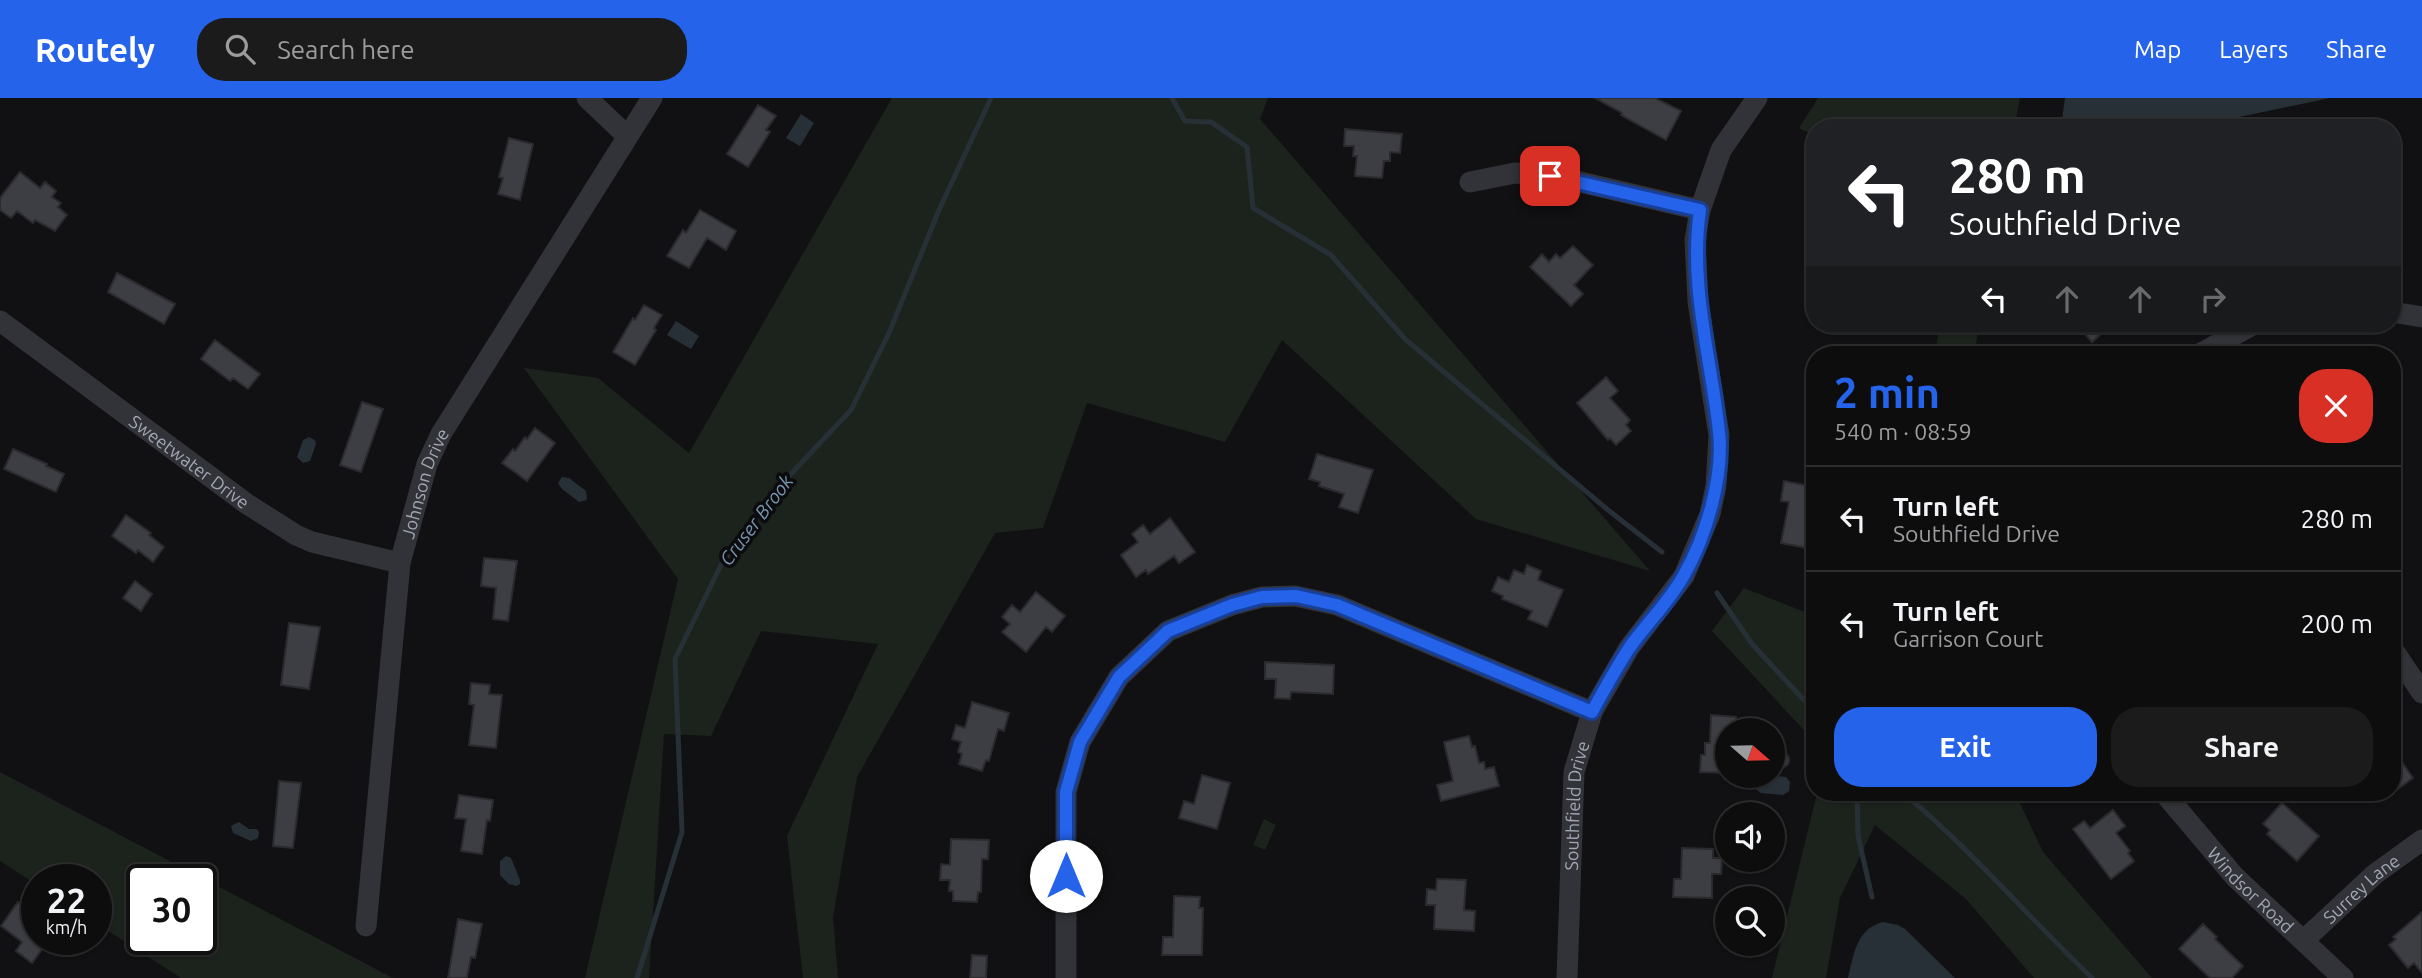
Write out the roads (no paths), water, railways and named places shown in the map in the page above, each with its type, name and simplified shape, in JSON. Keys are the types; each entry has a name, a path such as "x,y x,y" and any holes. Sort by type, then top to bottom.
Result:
{"street":[{"path":"587,98 627,136"},
{"name":"Johnson Drive","path":"366,926 400,563 427,464 441,434 652,98"},
{"name":"Southfield Drive","path":"1567,978 1574,772 1592,712 1629,648 1684,576 1710,514 1716,486 1720,435 1698,302 1695,240 1700,210 1721,150 1757,98"},
{"path":"1470,182 1515,173 1550,176 1700,210"},
{"path":"2401,314 2422,317"},
{"name":"Sweetwater Drive","path":"0,321 247,504 296,535 312,542 400,563"},
{"path":"2215,346 2238,333"},
{"path":"1066,978 1066,792 1080,742 1119,677 1168,631 1232,605 1262,597 1296,596 1337,605 1592,712"},
{"path":"2401,662 2422,693"},
{"name":"Windsor Road","path":"2171,801 2235,877 2343,978"},
{"name":"Surrey Lane","path":"2304,940 2375,874 2422,840"}],"waterway":[{"name":"Cruser Brook","path":"637,978 682,832 675,659 721,565 788,477 851,410 889,333 939,210 991,98"},
{"path":"1172,98 1185,121 1211,122 1247,147 1253,208 1331,255 1405,339 1608,510 1662,552"},
{"path":"1717,593 1752,644 1806,702"},
{"path":"1857,801 1858,836 1872,897"},
{"path":"1912,801 1976,860 2092,978"}]}
